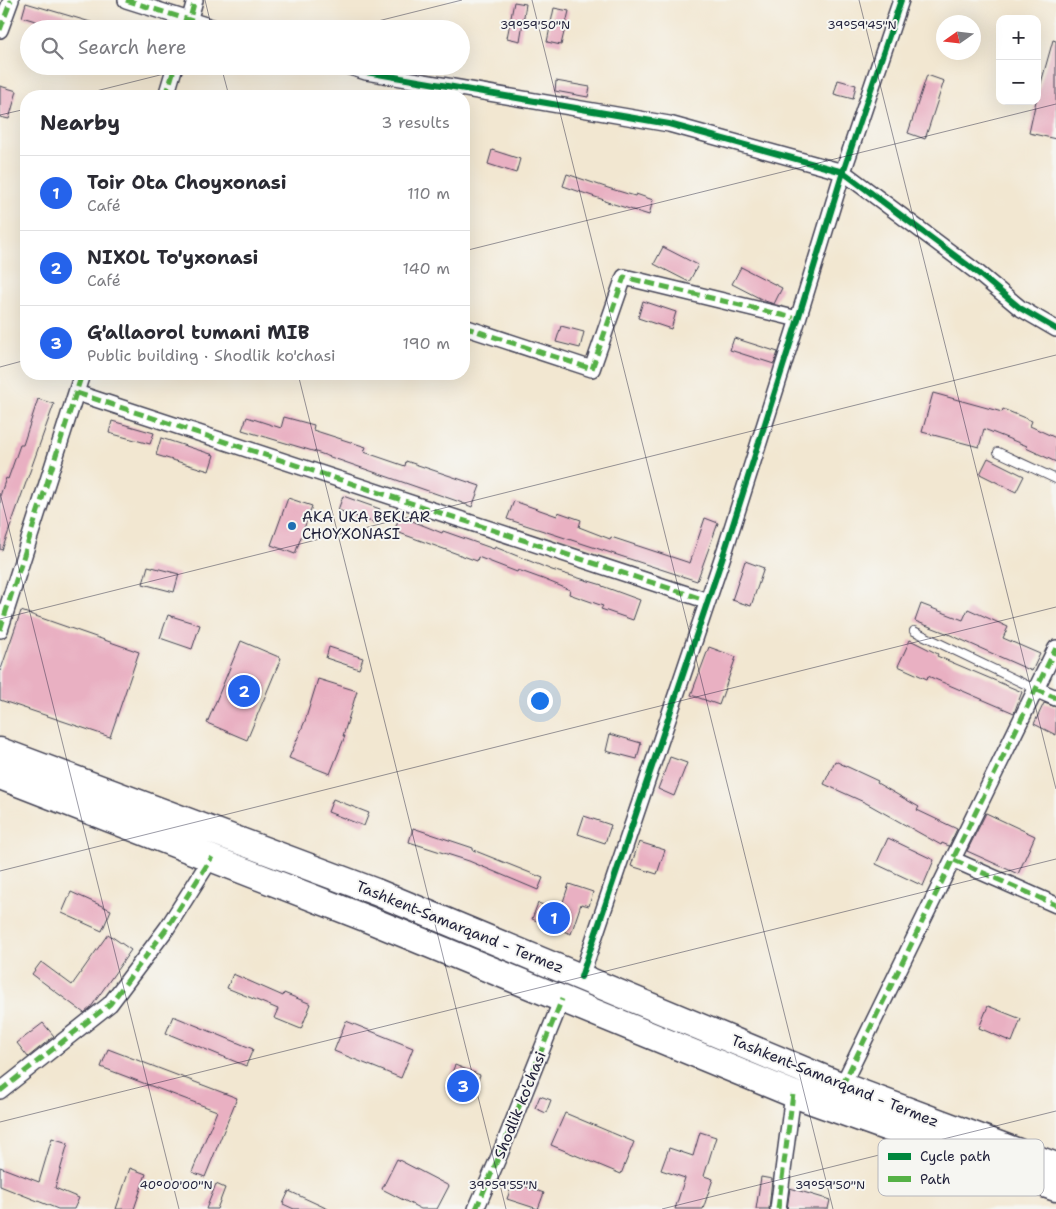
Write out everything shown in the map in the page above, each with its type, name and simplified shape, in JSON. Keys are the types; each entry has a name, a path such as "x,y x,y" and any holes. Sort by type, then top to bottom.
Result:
{"highway":[{"name":"Tashkent-Samarqand - Termez","path":"0,751 376,892 842,1086 984,1139"},
{"name":"Tashkent-Samarqand - Termez","path":"0,776 370,920 793,1094 919,1139"},
{"path":"730,1068 746,1068 752,1064 755,1058 753,1049"},
{"name":"Tashkent-Samarqand - Termez","path":"1044,1162 1056,1166"},
{"name":"Tashkent-Samarqand - Termez","path":"1044,1184 1056,1188"}],"street":[{"path":"0,30 11,0"},
{"path":"126,0 176,20"},
{"path":"189,20 195,0"},
{"path":"581,977 708,601 843,172 901,0"},
{"path":"168,90 172,75"},
{"path":"383,75 669,124 843,172 978,273 1020,308 1056,329"},
{"path":"470,329 592,369 624,277 798,319"},
{"path":"0,630 80,380"},
{"path":"76,393 708,601"},
{"path":"842,1086 1056,648"},
{"path":"1035,689 1056,698"},
{"path":"0,1091 110,1004 167,928 212,858"},
{"path":"954,860 1056,905"},
{"name":"Shodlik ko'chasi","path":"476,1209 562,999"},
{"path":"778,1209 793,1094"}],"lane":[{"path":"998,452 1056,480"},
{"path":"914,631 1035,689"}],"building":[{"path":"514,2 526,4 520,41 507,38"},
{"path":"26,3 84,20 32,20 22,17"},
{"path":"554,8 569,11 561,45 547,42"},
{"path":"1053,40 1056,41 1056,139 1029,133 1035,105 1041,105 1041,83"},
{"path":"927,75 944,81 925,139 908,133"},
{"path":"838,80 856,85 853,99 834,94"},
{"path":"556,81 590,87 588,97 555,91"},
{"path":"0,86 17,91 9,119 0,117"},
{"path":"492,150 520,159 516,173 488,164"},
{"path":"567,174 608,188 653,200 649,215 563,186"},
{"path":"663,247 698,265 689,282 654,264"},
{"path":"741,267 782,288 774,304 732,284"},
{"path":"643,301 676,312 671,329 638,318"},
{"path":"561,326 584,332 580,348 556,342"},
{"path":"734,338 778,352 774,364 730,350"},
{"path":"933,393 1002,412 1003,409 1032,421 1030,426 1056,438 1056,462 1026,448 1027,446 984,429 979,447 922,432"},
{"path":"38,399 54,404 2,550 0,549 0,496 20,445 23,445"},
{"path":"247,417 281,428 284,417 314,425 313,430 366,447 364,452 405,466 406,461 480,486 472,507 316,452 242,430"},
{"path":"112,421 154,433 150,444 109,433"},
{"path":"161,438 214,455 209,471 156,455"},
{"path":"988,458 1024,476 1016,492 980,474"},
{"path":"343,496 380,509 375,523 338,510"},
{"name":"AKA UKA BEKLAR CHOYXONASI","path":"288,498 312,506 295,554 271,545"},
{"path":"514,501 557,516 558,512 581,520 579,527 610,539 611,537 690,563 705,518 718,523 697,581 507,519"},
{"path":"400,516 442,533 443,531 494,549 495,547 552,570 602,585 640,600 633,620 601,609 603,606 569,594 570,590 543,579 518,570 517,572 478,557 477,561 394,531"},
{"path":"745,561 764,568 751,606 732,600"},
{"path":"148,566 179,574 174,592 143,584"},
{"path":"921,604 963,620 968,609 1008,627 1003,638 1040,654 1032,671 915,621"},
{"path":"21,611 139,652 110,737 0,700 0,672"},
{"path":"168,615 200,625 192,649 160,638"},
{"path":"910,640 938,654 937,656 1022,692 1014,713 928,676 927,679 898,666"},
{"path":"241,641 281,658 247,740 207,723"},
{"path":"329,647 363,658 359,669 326,658"},
{"path":"709,647 736,657 719,705 691,695"},
{"path":"318,679 357,691 343,736 345,736 330,774 289,758 305,721"},
{"path":"1044,703 1056,707 1056,735 1034,724"},
{"path":"610,734 641,743 637,759 606,751"},
{"path":"670,757 687,763 674,796 658,789"},
{"path":"835,761 878,781 877,783 919,807 917,810 957,829 949,846 942,843 941,845 866,803 824,784"},
{"path":"333,799 369,813 364,826 328,812"},
{"path":"986,813 1035,836 1018,874 967,851"},
{"path":"584,816 611,825 605,843 578,834"},
{"path":"413,828 473,848 473,850 543,878 538,890 469,861 409,842"},
{"path":"888,838 934,860 923,886 876,864"},
{"path":"639,842 665,850 657,874 631,866"},
{"path":"569,884 593,892 589,906 581,904 571,934 532,919 538,903 560,911"},
{"path":"71,892 111,910 102,931 62,913"},
{"path":"108,934 131,950 91,1007 84,1013 32,974 41,962 72,985"},
{"path":"233,974 283,996 284,993 311,1004 301,1029 274,1018 278,1009 227,988"},
{"path":"988,1006 1021,1019 1012,1042 979,1028"},
{"path":"173,1016 253,1049 246,1066 166,1033"},
{"path":"346,1021 413,1048 401,1078 334,1051"},
{"path":"43,1023 54,1036 28,1057 17,1043"},
{"path":"108,1049 237,1098 205,1177 192,1172 217,1111 101,1067"},
{"path":"455,1065 480,1075 470,1100 445,1089"},
{"path":"540,1096 551,1100 546,1113 535,1108"},
{"path":"565,1113 634,1142 621,1174 551,1145"},
{"path":"700,1132 716,1137 704,1176 713,1179 703,1209 675,1209 685,1178 661,1170 669,1148 693,1156"},
{"path":"52,1138 68,1143 55,1188 79,1198 74,1209 58,1209 0,1186 0,1167 39,1182"},
{"path":"397,1159 449,1186 437,1209 421,1209 382,1189"},
{"path":"130,1168 146,1174 134,1209 116,1209"},
{"path":"761,1177 772,1179 769,1209 756,1209"},
{"path":"513,1182 544,1193 538,1209 507,1199"},
{"path":"216,1184 225,1188 217,1209 206,1209"},
{"path":"790,1188 830,1200 828,1209 787,1209"},
{"path":"289,1191 328,1209 294,1209 283,1204"}],"marked path":[{"path":"0,30 11,0"},
{"path":"126,0 189,20"},
{"path":"189,20 195,0"},
{"path":"168,90 172,75"},
{"path":"470,329 592,369 624,277 798,319"},
{"path":"0,630 80,380"},
{"path":"77,393 708,601"},
{"path":"842,1086 1056,648"},
{"path":"1035,689 1056,698"},
{"path":"0,1091 110,1004 167,928 212,857"},
{"path":"954,860 1056,905"},
{"path":"476,1209 562,999"},
{"path":"778,1209 793,1094"}],"cycle path":[{"path":"581,977 725,550 843,172 901,0"},
{"path":"383,75 669,124 843,172 978,273 1020,308 1056,329"}],"place":[{"name":"AKA UKA BEKLAR CHOYXONASI","path":"292,526"},
{"name":"NIXOL To'yxonasi","path":"244,691"},
{"name":"Toir Ota Choyxonasi","path":"554,918"},
{"name":"G'allaorol tumani MIB","path":"463,1086"}]}
